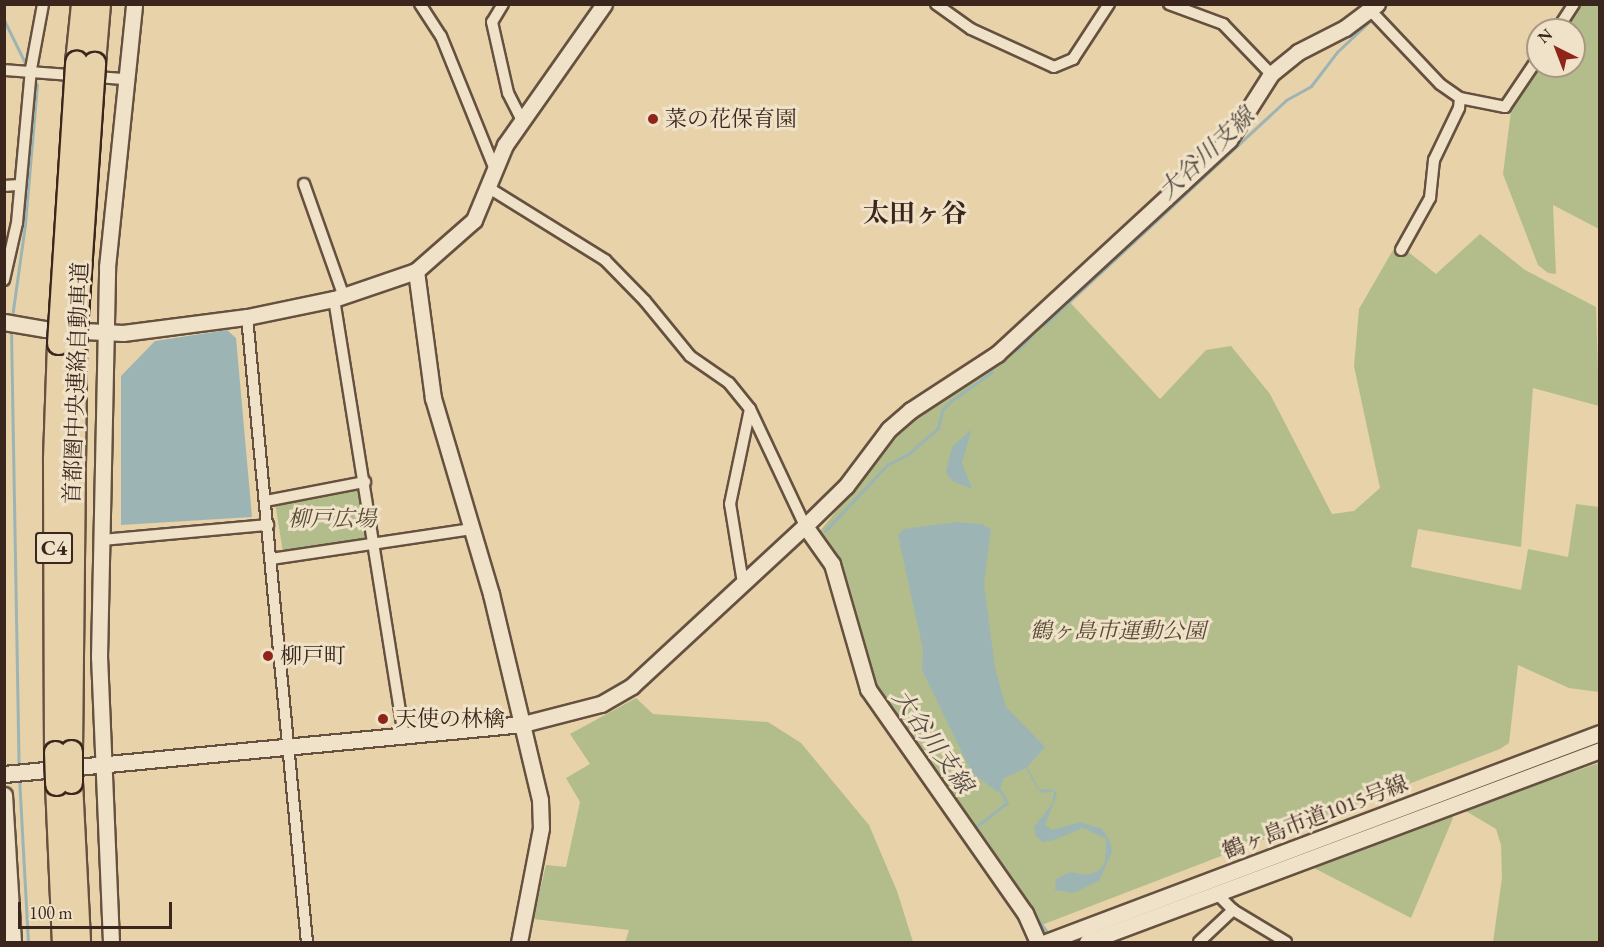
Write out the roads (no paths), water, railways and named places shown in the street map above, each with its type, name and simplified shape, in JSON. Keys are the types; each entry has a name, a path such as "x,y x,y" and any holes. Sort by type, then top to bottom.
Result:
{"highway":[{"name":"首都圏中央連絡自動車道","path":"63,942 64,783 54,458 67,343 85,62 82,4"},
{"name":"首都圏中央連絡自動車道","path":"85,62 99,4"},
{"name":"首都圏中央連絡自動車道","path":"64,783 80,942"}],"street":[{"path":"4,280 20,185 30,69 43,4"},
{"path":"111,942 101,765 107,267 134,4"},
{"path":"420,4 441,36 494,167"},
{"path":"503,4 492,22 508,93 522,120"},
{"path":"4,322 107,333 247,317 339,298 416,271 474,219 489,188 494,167 522,120 604,4"},
{"path":"936,4 971,29 1054,67 1073,59 1109,4"},
{"path":"1169,4 1223,24 1271,74"},
{"path":"1565,18 1574,4"},
{"path":"4,774 523,724 601,704 632,686 805,526 846,486 889,429 911,410 997,354 1229,140 1271,74 1298,52 1374,8 1440,84 1460,98 1505,107 1526,76"},
{"path":"4,69 30,69 125,79"},
{"path":"1401,250 1430,198 1434,160 1459,108 1460,98"},
{"path":"304,184 339,298 404,737"},
{"path":"4,186 20,185"},
{"path":"489,188 605,260 645,301 690,356 729,383 750,409 805,526 832,564 868,689 1025,913 1038,942"},
{"path":"416,271 433,398 472,529 523,724 540,800 542,828 519,942"},
{"path":"247,317 307,942"},
{"path":"744,583 730,504 750,409"},
{"path":"266,501 365,482"},
{"path":"102,540 268,525"},
{"path":"271,559 472,529"},
{"name":"鶴ヶ島市道1015号線","path":"1046,942 1599,733"},
{"name":"鶴ヶ島市道1015号線","path":"1087,942 1599,750"},
{"path":"4,795 13,942"},
{"path":"1215,893 1233,910 1286,942"},
{"path":"1199,942 1233,910"}],"water":[{"path":"227,330 236,338 252,517 121,525 121,376 155,341"},
{"path":"972,429 962,463 972,489 952,481 946,472 952,447"},
{"path":"956,522 982,524 991,529 984,583 995,668 1006,707 1045,747 1027,767 1039,789 1055,790 1057,795 1045,825 1052,830 1080,822 1102,829 1110,841 1112,852 1099,881 1073,893 1055,890 1056,879 1070,872 1087,875 1098,871 1105,863 1106,839 1083,828 1043,842 1036,836 1034,827 1052,804 1054,791 1044,793 1038,790 1026,768 1004,778 999,793 972,773 922,670 923,650 898,535 904,529"}],"waterway":[{"name":"大谷川支線","path":"1380,11 1387,4"},
{"name":"大谷川支線","path":"1044,325 1286,100 1311,86 1337,52 1373,18"},
{"path":"4,20 28,69"},
{"path":"12,317 25,224 37,85 34,80"},
{"path":"11,330 19,767"},
{"path":"1017,350 1030,338"},
{"path":"825,531 887,465 907,455 938,428 942,410 951,401 992,372"},
{"path":"19,777 28,942"},
{"path":"974,828 1007,803 1001,792"},
{"name":"大谷川支線","path":"966,816 978,833"},
{"name":"大谷川支線","path":"1031,910 1050,936"}],"place":[{"name":"菜の花保育園","path":"653,119"},
{"name":"柳戸町","path":"268,656"},
{"name":"天使の林檎","path":"383,719"}],"district":[{"name":"太田ヶ谷","path":"915,214"}],"park label":[{"name":"柳戸広場","path":"332,519"},
{"name":"鶴ヶ島市運動公園","path":"1118,631"}]}
